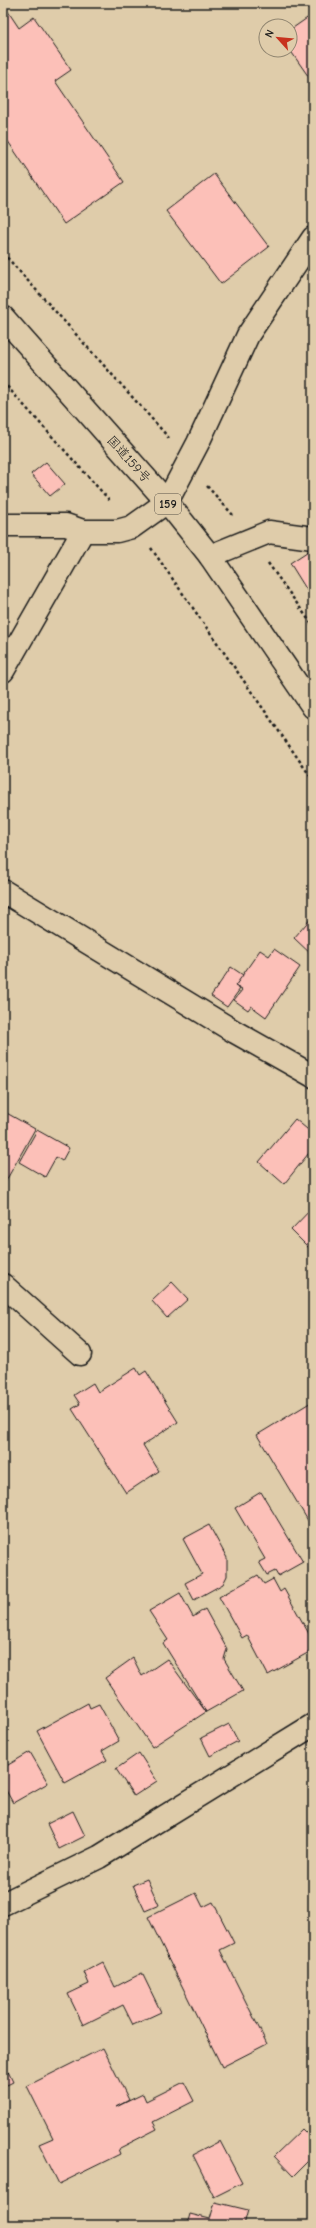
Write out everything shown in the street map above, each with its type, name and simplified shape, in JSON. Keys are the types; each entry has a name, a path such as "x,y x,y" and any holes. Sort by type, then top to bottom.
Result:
{"main road":[{"path":"3,525 66,525 82,531 118,531 132,526 167,502 188,462 248,335 313,238"},
{"name":"国道159号","path":"3,317 167,502 210,556 313,707"},
{"path":"3,671 82,531"},
{"path":"210,556 269,532 313,538"},
{"path":"3,891 235,1032 313,1076"},
{"path":"3,1286 80,1354"},
{"path":"3,1904 99,1858 313,1725"}],"path":[{"path":"3,253 171,440 237,520 313,626"},
{"path":"3,382 150,546 313,780"}],"building":[{"path":"3,4 19,28 34,17 71,70 55,81 124,182 64,224 3,134"},
{"path":"313,14 313,83 296,58 298,58 298,24"},
{"path":"214,174 269,247 221,284 166,211"},
{"path":"46,462 65,484 50,496 31,474"},
{"path":"313,548 313,600 290,563"},
{"path":"313,916 313,956 294,938"},
{"path":"274,949 300,967 266,1017 251,1006 248,1010 234,1000 242,990 235,986 260,950 269,956"},
{"path":"231,967 243,975 235,986 240,989 227,1007 211,996"},
{"path":"3,1111 35,1129 3,1186"},
{"path":"295,1119 313,1134 313,1148 284,1184 259,1162"},
{"path":"37,1130 69,1148 62,1161 56,1157 45,1177 19,1162"},
{"path":"313,1207 313,1252 291,1230"},
{"path":"172,1282 188,1299 167,1318 152,1301"},
{"path":"136,1368 140,1375 146,1371 178,1422 143,1445 159,1471 126,1493 72,1409 80,1404 74,1395 93,1383 98,1392"},
{"path":"313,1401 313,1529 257,1435"},
{"path":"261,1492 303,1562 278,1576 275,1571 267,1575 259,1562 265,1559 235,1508"},
{"path":"209,1525 227,1558 227,1576 223,1584 194,1600 185,1583 202,1574 183,1539"},
{"path":"258,1575 264,1584 273,1579 280,1592 284,1589 313,1641 313,1650 268,1675 247,1635 242,1638 219,1597"},
{"path":"180,1593 193,1617 205,1609 227,1649 224,1659 243,1691 206,1712 163,1643 168,1640 149,1611"},
{"path":"133,1658 142,1676 167,1659 206,1712 152,1747 105,1678"},
{"path":"88,1703 90,1708 99,1704 119,1741 102,1751 107,1760 65,1783 37,1731"},
{"path":"229,1724 238,1741 210,1756 201,1738"},
{"path":"30,1752 48,1783 13,1803 3,1785 3,1768"},
{"path":"139,1753 157,1781 134,1796 116,1769"},
{"path":"73,1811 85,1836 59,1849 47,1824"},
{"path":"147,1879 159,1905 145,1911 133,1885"},
{"path":"196,1893 203,1907 213,1902 234,1943 220,1950 267,2044 222,2067 148,1917"},
{"path":"103,1962 115,1987 142,1973 161,2012 133,2025 123,2005 83,2025 68,1994 89,1984 84,1972"},
{"path":"103,2048 129,2100 116,2107 143,2094 146,2101 184,2082 194,2101 153,2122 157,2129 118,2149 120,2154 59,2184 39,2144 53,2138 27,2086"},
{"path":"3,2061 13,2082 3,2087"},
{"path":"302,2129 313,2140 313,2156 293,2176 274,2156"},
{"path":"220,2141 242,2183 214,2197 193,2155"},
{"path":"215,2202 248,2210 244,2225 187,2225 190,2214 210,2219"}]}
